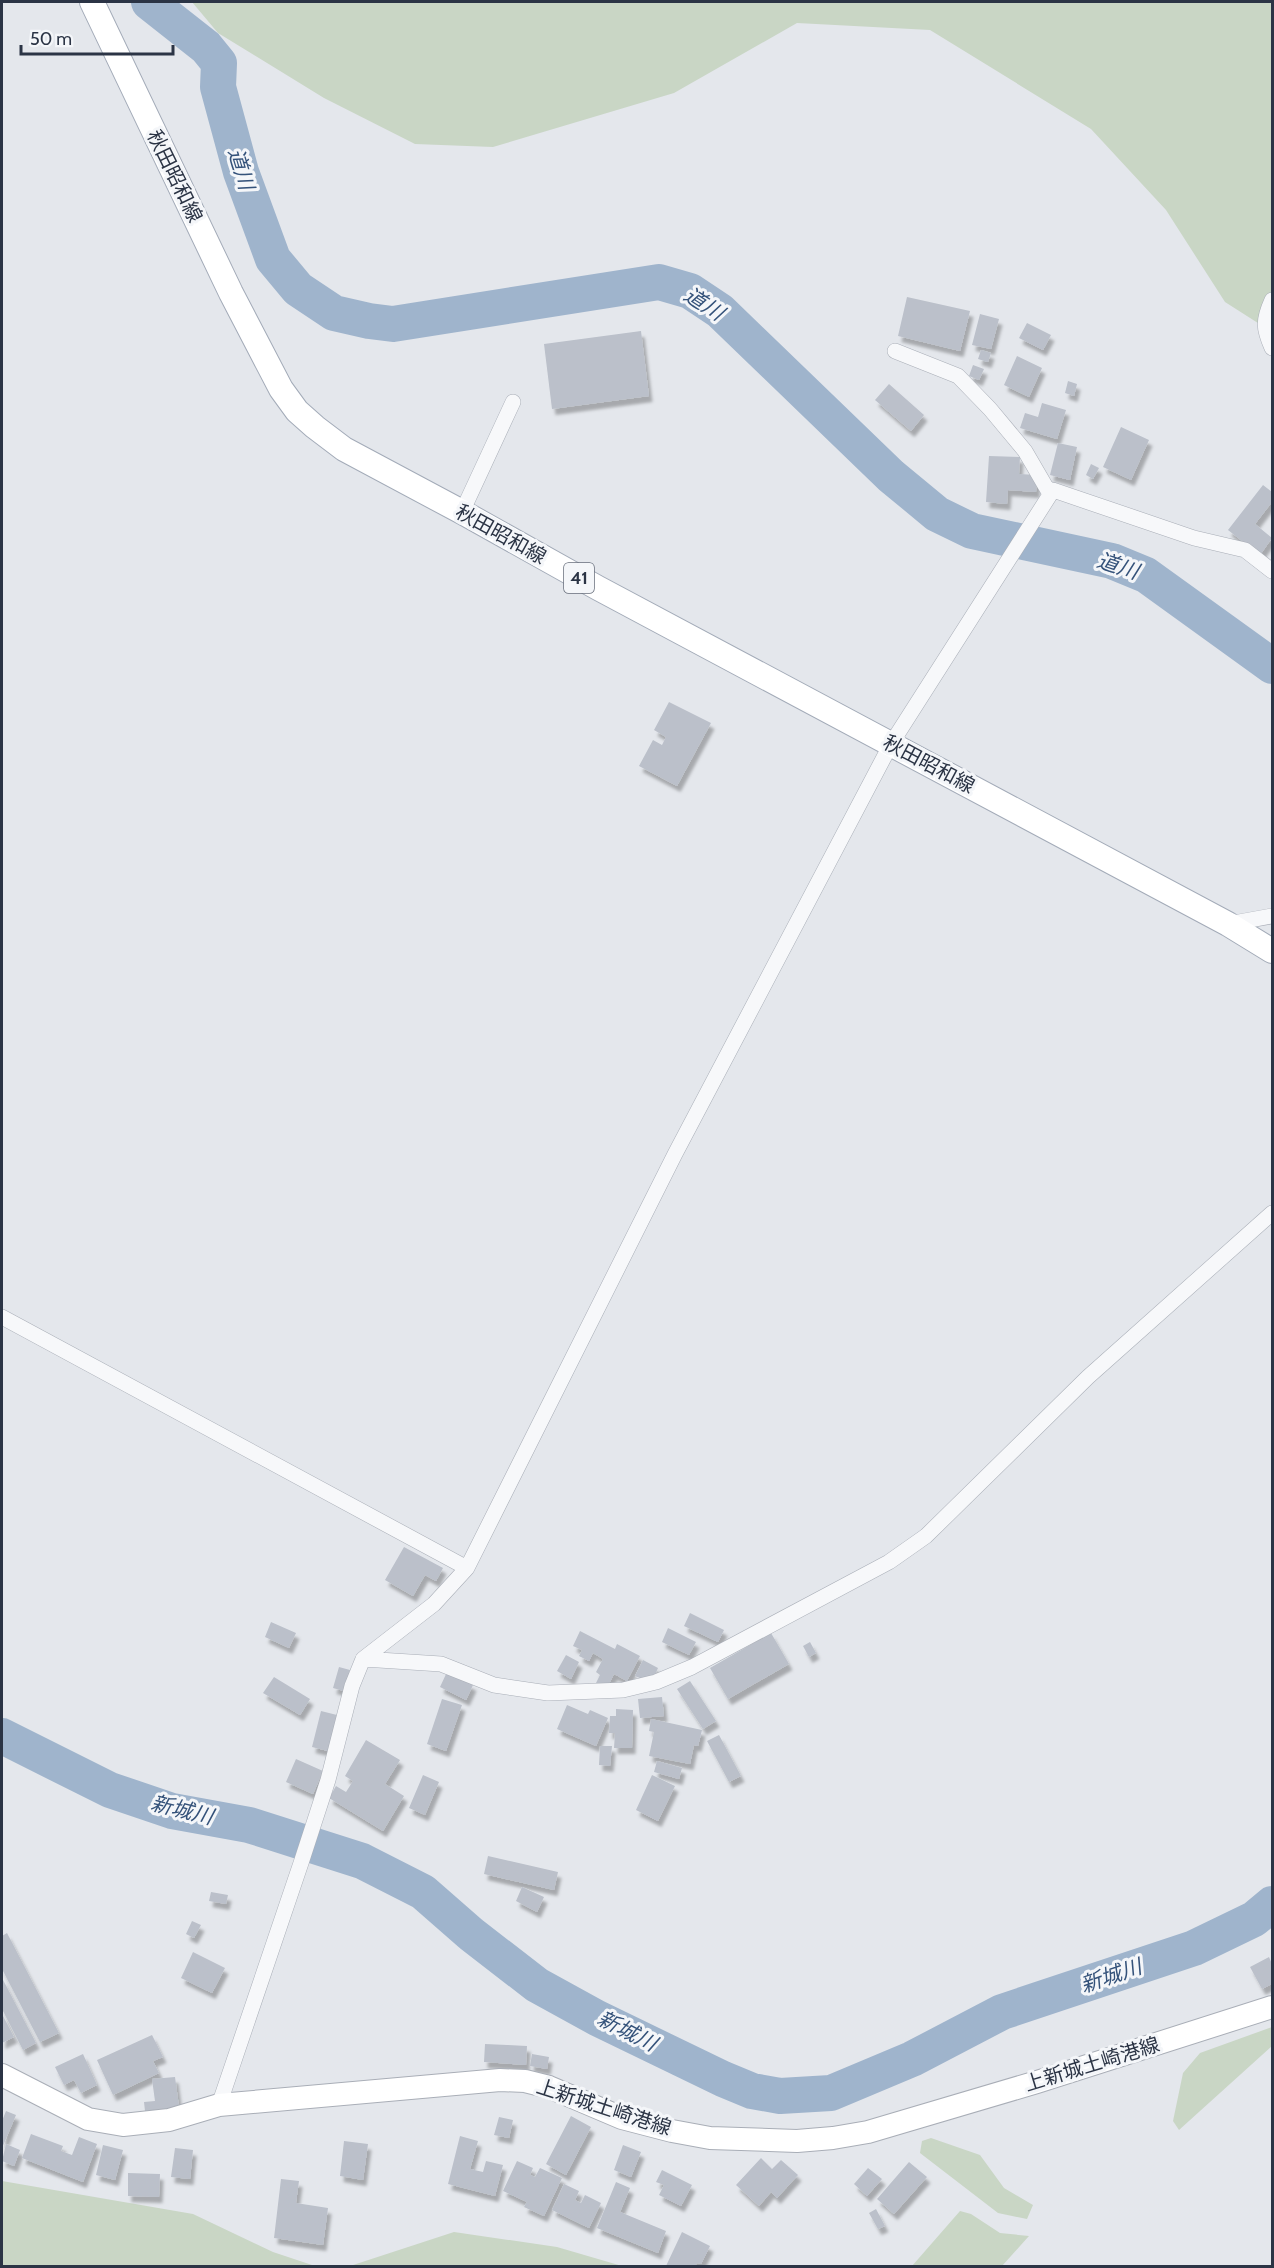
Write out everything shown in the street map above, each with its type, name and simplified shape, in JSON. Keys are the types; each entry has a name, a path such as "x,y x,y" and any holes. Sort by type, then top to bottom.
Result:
{"main road":[{"name":"秋田昭和線","path":"92,2 231,293 281,389 291,404 315,427 344,449 598,588 1228,924 1272,951"},
{"name":"上新城土崎港線","path":"2,2075 88,2119 123,2125 169,2120 219,2105 500,2080 525,2081 549,2087 622,2118 672,2131 710,2138 797,2141 868,2132 1037,2082 1272,2007"}],"street":[{"path":"1272,300 1265,316 1265,333 1272,348"},
{"path":"895,351 958,376 990,409 1025,451 1050,494"},
{"path":"462,512 513,402"},
{"path":"219,2105 328,1780 352,1686 363,1659 434,1604 467,1568 675,1154 891,744 1050,494 1053,490 1194,538 1245,550 1272,571"},
{"path":"1228,924 1272,916"},
{"path":"363,1659 441,1664 494,1685 548,1693 622,1690 656,1682 692,1667 889,1562 926,1536 1088,1377 1272,1213"},
{"path":"2,1317 467,1568"}],"green space":[{"path":"192,2 1272,2 1272,332 1225,302 1166,210 1091,129 930,30 797,23 674,93 493,147 415,144 324,98 218,33"},
{"path":"1272,2027 1272,2046 1179,2130 1173,2121 1183,2073 1200,2053"},
{"path":"931,2138 980,2155 1004,2188 1033,2205 1027,2219 998,2213 920,2153 922,2141"},
{"path":"2,2181 193,2214 273,2252 315,2266 2,2266"},
{"path":"960,2211 971,2214 1000,2233 1029,2236 1002,2266 912,2266"},
{"path":"454,2232 557,2247 622,2266 350,2266"}],"building":[{"path":"907,297 970,311 960,351 898,336"},
{"path":"980,314 999,319 991,349 972,345"},
{"path":"1027,323 1051,335 1043,350 1019,338"},
{"path":"641,331 649,396 552,409 544,344"},
{"path":"981,350 991,353 988,362 978,359"},
{"path":"1017,356 1042,368 1029,397 1004,385"},
{"path":"973,365 984,369 979,380 969,376"},
{"path":"1068,381 1077,384 1074,396 1065,393"},
{"path":"889,384 924,415 911,431 875,400"},
{"path":"1042,403 1066,410 1057,439 1020,428 1025,413 1038,417"},
{"path":"1121,427 1149,440 1131,480 1103,467"},
{"path":"1058,443 1077,447 1070,480 1050,475"},
{"path":"989,456 1020,457 1019,474 1037,475 1036,492 1008,490 1007,504 986,502"},
{"path":"1091,464 1099,468 1093,479 1086,475"},
{"path":"1263,485 1272,492 1272,502 1255,524 1272,538 1260,555 1228,530"},
{"path":"669,702 711,723 677,786 639,766 653,740 662,745 666,737 654,730"},
{"path":"404,1547 443,1568 436,1581 425,1575 413,1596 385,1580"},
{"path":"690,1613 724,1630 718,1642 684,1626"},
{"path":"271,1622 296,1633 289,1648 265,1637"},
{"path":"668,1628 696,1642 689,1655 662,1642"},
{"path":"580,1631 615,1649 617,1644 640,1656 627,1681 614,1674 607,1688 596,1683 600,1675 596,1672 603,1659 593,1653 589,1661 579,1656 582,1650 573,1646"},
{"path":"771,1633 789,1664 728,1699 710,1668"},
{"path":"810,1642 816,1653 809,1657 803,1646"},
{"path":"566,1655 579,1662 571,1679 557,1671"},
{"path":"643,1660 658,1668 653,1679 645,1680 635,1676"},
{"path":"339,1667 350,1670 344,1691 333,1688"},
{"path":"447,1672 473,1685 466,1700 440,1687"},
{"path":"274,1677 310,1699 300,1715 263,1693"},
{"path":"690,1681 716,1721 703,1729 677,1689"},
{"path":"662,1697 664,1716 640,1718 638,1699"},
{"path":"442,1699 462,1705 446,1751 427,1744"},
{"path":"567,1705 588,1714 590,1710 608,1718 596,1746 557,1729"},
{"path":"616,1709 633,1710 632,1748 614,1748 615,1733 609,1733 610,1716 616,1716"},
{"path":"321,1711 337,1715 328,1751 312,1747"},
{"path":"651,1719 702,1730 698,1746 694,1745 690,1764 649,1756 654,1732 649,1731"},
{"path":"719,1735 741,1776 729,1782 707,1741"},
{"path":"366,1740 400,1760 385,1784 404,1796 383,1831 329,1798 336,1786 346,1792 353,1781 345,1776"},
{"path":"600,1746 612,1746 610,1766 599,1765"},
{"path":"296,1759 323,1771 313,1794 286,1782"},
{"path":"657,1761 682,1768 679,1779 654,1772"},
{"path":"423,1775 439,1782 425,1815 409,1808"},
{"path":"652,1775 675,1786 658,1821 636,1810"},
{"path":"488,1856 558,1872 554,1890 484,1874"},
{"path":"522,1887 544,1897 537,1912 516,1901"},
{"path":"211,1892 228,1895 226,1904 209,1901"},
{"path":"192,1921 201,1925 194,1938 186,1934"},
{"path":"7,1933 59,2033 40,2042 2,1969 2,1936"},
{"path":"193,1952 225,1968 212,1993 181,1978"},
{"path":"1269,1957 1272,1964 1272,1984 1262,1989 1250,1967"},
{"path":"2,1978 36,2043 23,2050 2,2009"},
{"path":"2,2014 14,2037 2,2043"},
{"path":"152,2035 163,2057 153,2061 159,2073 113,2095 97,2060"},
{"path":"485,2044 527,2046 526,2065 484,2062"},
{"path":"83,2054 97,2085 81,2093 74,2080 64,2085 55,2067"},
{"path":"532,2054 549,2057 547,2069 530,2066"},
{"path":"175,2077 179,2107 145,2111 144,2102 155,2101 152,2079"},
{"path":"6,2111 16,2115 2,2148 2,2121"},
{"path":"571,2116 591,2127 566,2175 546,2164"},
{"path":"499,2117 513,2120 509,2138 494,2135"},
{"path":"31,2134 63,2146 61,2151 72,2155 79,2137 97,2144 83,2182 22,2158"},
{"path":"460,2136 478,2141 470,2169 483,2172 486,2161 503,2165 495,2196 448,2184"},
{"path":"344,2141 368,2144 363,2180 340,2176"},
{"path":"6,2144 20,2150 14,2166 2,2161"},
{"path":"103,2145 123,2150 115,2180 96,2175"},
{"path":"623,2145 641,2152 631,2177 614,2170"},
{"path":"175,2148 193,2150 190,2179 171,2177"},
{"path":"761,2158 772,2169 781,2160 798,2175 777,2198 771,2192 759,2206 736,2185"},
{"path":"517,2161 533,2168 530,2175 535,2177 540,2168 562,2178 544,2216 524,2207 527,2202 503,2191"},
{"path":"909,2162 927,2177 894,2214 877,2199"},
{"path":"868,2168 882,2179 867,2196 854,2184"},
{"path":"662,2170 692,2185 681,2206 659,2195 664,2185 656,2182"},
{"path":"128,2173 160,2174 159,2197 128,2196"},
{"path":"281,2179 299,2181 296,2203 328,2208 323,2245 274,2238"},
{"path":"616,2182 630,2188 620,2212 666,2231 658,2253 597,2228"},
{"path":"564,2184 579,2191 575,2200 581,2203 585,2195 601,2203 589,2228 552,2210"},
{"path":"876,2209 885,2226 878,2229 869,2213"},
{"path":"682,2232 710,2246 701,2264 666,2266"}],"waterway":[{"name":"道川","path":"149,2 206,47 219,63 218,87 241,172 273,259 298,289 334,313 393,324 659,282 690,291 720,311 891,476 937,514 972,531 1112,561 1146,575 1272,666"},
{"name":"新城川","path":"2,1736 110,1790 172,1811 249,1825 362,1861 423,1892 471,1934 537,1985 597,2018 723,2079 752,2091 780,2096 831,2093 912,2059 1002,2012 1194,1948 1254,1919 1272,1904"}]}
